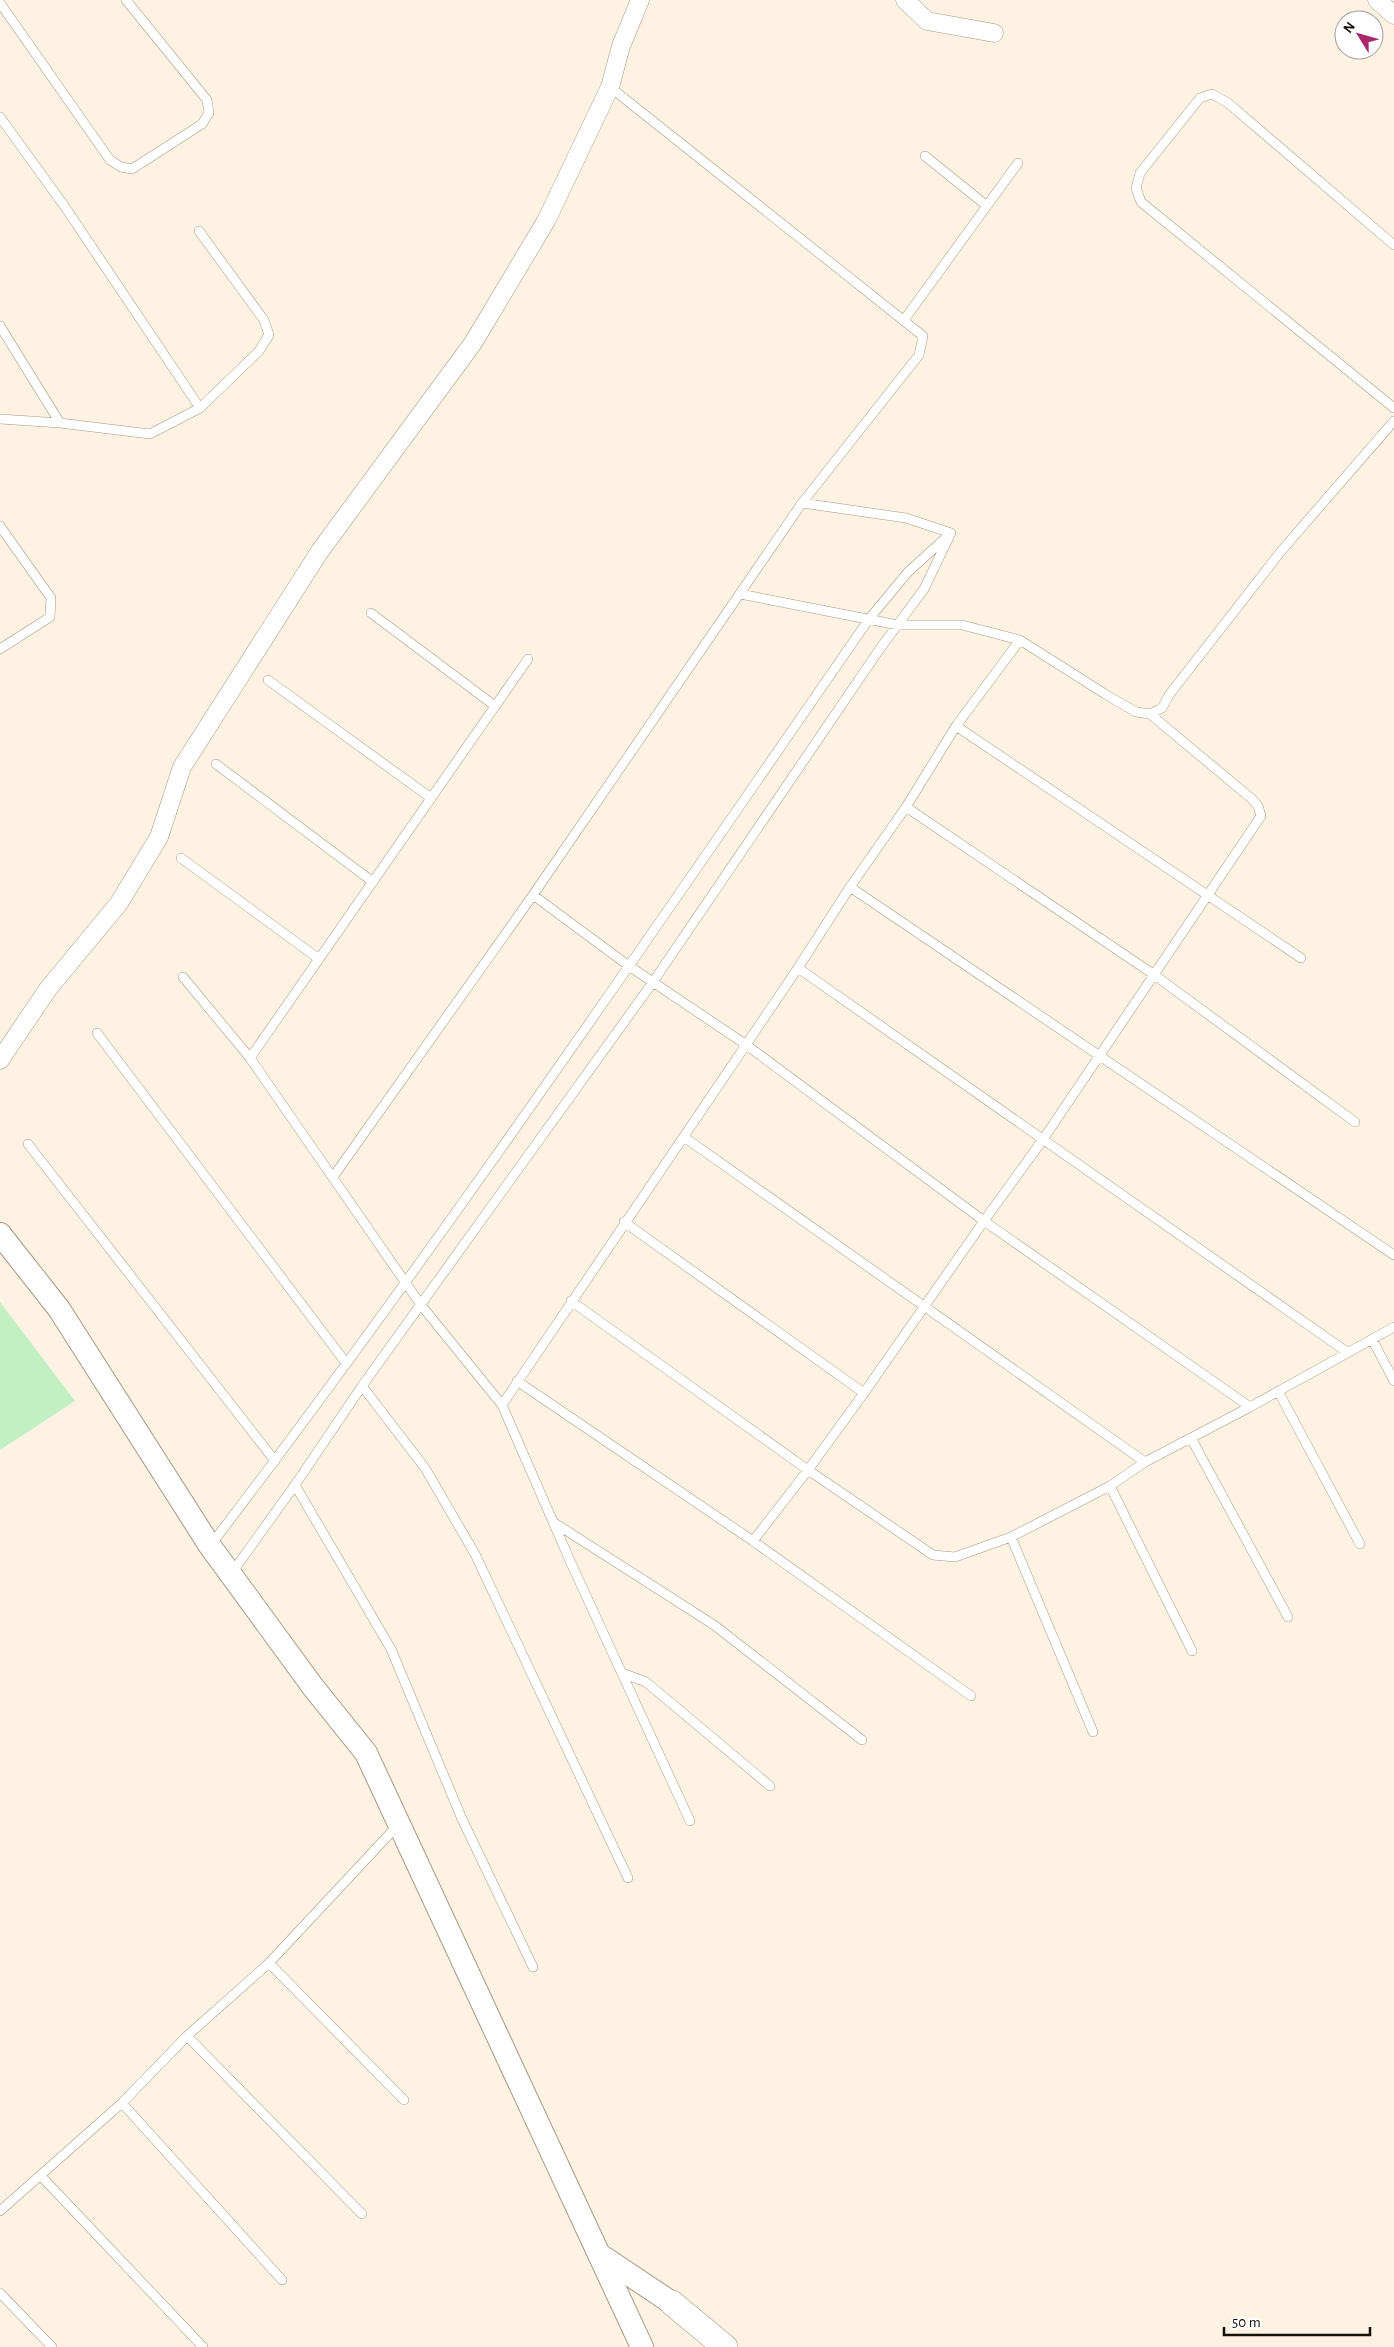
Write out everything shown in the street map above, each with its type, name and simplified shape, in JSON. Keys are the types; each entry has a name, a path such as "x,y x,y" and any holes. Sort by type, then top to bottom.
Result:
{"main road":[{"path":"672,2303 708,2347"},
{"path":"672,2303 725,2347"}],"street":[{"path":"0,1060 48,988 119,904 159,837 182,767 320,551 473,343 546,221 610,87 621,46 640,0"},
{"path":"905,0 927,21 994,33"},
{"path":"1377,0 1394,15"},
{"path":"0,1234 59,1309 210,1546 312,1687 366,1753 642,2347"},
{"path":"599,2254 672,2303"}],"lane":[{"path":"0,3 110,160 121,167 132,169 202,124 209,113 207,100 126,0"},
{"path":"333,1177 533,895 802,503 920,355 924,336 610,87"},
{"path":"1394,244 1228,103 1212,94 1200,98 1140,173 1136,188 1141,202 1394,408"},
{"path":"0,117 65,207 200,408"},
{"path":"925,156 987,206"},
{"path":"904,320 1018,164"},
{"path":"0,419 60,423 150,434 200,408 259,352 269,335 264,320 199,231"},
{"path":"0,326 60,423"},
{"path":"1150,714 1162,708 1169,695 1282,550 1394,421"},
{"path":"802,503 906,518 951,533"},
{"path":"0,526 51,598 50,617 0,649"},
{"path":"210,1546 406,1283 630,966 869,619 908,572 951,533"},
{"path":"231,1574 295,1485 362,1386 653,982 924,590 951,533"},
{"path":"740,594 898,625 962,625 1020,640 1136,712 1150,714 1258,806 1261,816 1044,1138 864,1393 753,1541"},
{"path":"371,613 495,706"},
{"path":"502,1405 624,1222 798,968 850,887 906,807 956,726 1020,640"},
{"path":"250,1058 528,659"},
{"path":"268,680 431,798"},
{"path":"956,726 1301,958"},
{"path":"216,764 373,882"},
{"path":"906,807 1153,974 1355,1122"},
{"path":"181,858 319,959"},
{"path":"850,887 1394,1255"},
{"path":"533,895 630,966 745,1044 984,1221 1250,1407"},
{"path":"798,968 1044,1138 1347,1352"},
{"path":"182,977 250,1058 406,1283 502,1405 553,1522 690,1822"},
{"path":"97,1033 346,1363"},
{"path":"684,1137 925,1305 1145,1462"},
{"path":"28,1144 274,1461"},
{"path":"624,1222 864,1393"},
{"path":"571,1301 808,1470 933,1555 955,1556 1011,1537 1110,1486 1145,1462 1250,1407 1394,1327"},
{"path":"1372,1339 1394,1382"},
{"path":"517,1381 753,1541 971,1696"},
{"path":"362,1386 425,1468 475,1554 628,1878"},
{"path":"1278,1391 1360,1544"},
{"path":"1191,1438 1288,1617"},
{"path":"295,1485 391,1649 462,1818 533,1967"},
{"path":"1110,1486 1192,1651"},
{"path":"553,1522 714,1625 862,1740"},
{"path":"1011,1537 1093,1732"},
{"path":"622,1672 646,1682 770,1786"},
{"path":"0,2211 122,2103 186,2036 269,1964 399,1825"},
{"path":"269,1964 404,2100"},
{"path":"186,2036 362,2214"},
{"path":"122,2103 282,2280"},
{"path":"41,2176 203,2347"},
{"path":"0,2293 52,2347"}],"green space":[{"path":"0,1302 75,1401 0,1450"}]}
